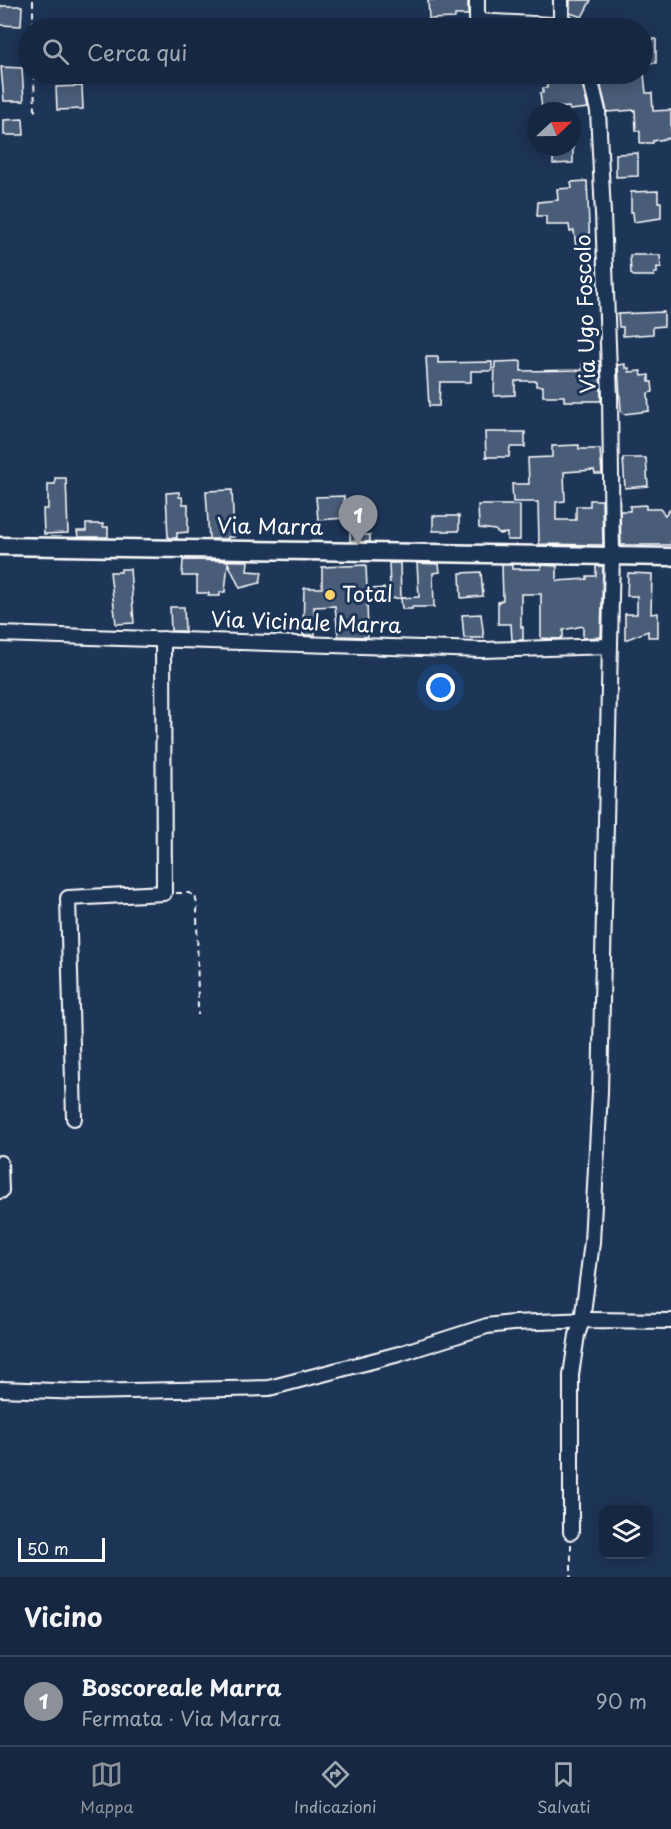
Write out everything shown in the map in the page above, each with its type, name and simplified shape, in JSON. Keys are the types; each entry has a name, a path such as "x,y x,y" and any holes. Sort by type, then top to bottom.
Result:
{"main road":[{"name":"Via Marra","path":"0,546 612,554 671,557"}],"street":[{"path":"477,0 477,18"},
{"path":"561,0 561,18"},
{"name":"Via Ugo Foscolo","path":"571,1533 571,1375 577,1335 582,1321 592,1242 600,1092 612,554 610,396 603,214 598,111 591,84"},
{"name":"Via Vicinale Marra","path":"0,633 482,650 610,646"},
{"path":"74,1118 68,898 164,893 163,639"},
{"path":"0,1163 1,1191"},
{"path":"0,1389 82,1392 269,1388 399,1354 487,1326 582,1321 671,1321"}],"path":[{"path":"33,0 33,18"},
{"path":"34,84 35,112"},
{"path":"164,893 189,893 195,896 198,1015"},
{"path":"571,1533 571,1577"}],"building":[{"path":"428,0 468,0 468,15 455,15 455,18 429,18"},
{"path":"570,0 591,0 582,17 570,13"},
{"path":"0,6 22,6 18,26 0,25"},
{"path":"653,39 656,39 656,63 653,63"},
{"path":"1,67 18,68 18,84 23,84 24,101 4,101"},
{"path":"547,84 582,84 588,108 581,109 581,102 541,102 540,93 543,93 543,88 547,88"},
{"path":"600,84 645,84 646,93 652,93 653,111 671,110 671,138 653,141 653,143 640,143 640,131 636,131 635,110 607,112"},
{"path":"82,86 83,109 57,110 56,87"},
{"path":"23,119 24,135 4,135 4,120"},
{"path":"638,153 638,176 616,177 616,154"},
{"path":"553,156 573,156 573,163 553,164"},
{"path":"587,181 590,246 576,248 574,231 570,232 569,225 546,225 546,216 537,216 538,202 558,200 557,189 572,188 571,182"},
{"path":"658,191 661,218 634,222 633,212 631,212 631,192"},
{"path":"630,255 660,255 661,268 657,267 657,273 654,273 654,276 634,276 631,274"},
{"path":"664,312 664,326 653,327 653,334 623,336 623,327 619,327 618,314"},
{"path":"426,357 438,357 438,363 492,362 492,371 471,371 471,382 440,382 439,406 429,406"},
{"path":"521,361 521,371 582,370 582,362 600,361 601,401 564,401 564,396 543,396 543,386 536,386 536,381 515,381 515,395 494,396 495,362"},
{"path":"625,364 629,372 641,371 642,376 649,375 653,392 648,393 649,411 624,414 621,411 618,365"},
{"path":"485,432 525,432 525,447 510,447 509,457 486,457"},
{"path":"579,445 579,449 600,449 602,474 595,474 594,470 564,472 565,501 556,502 556,520 576,520 576,506 590,506 590,500 602,500 603,545 539,544 538,502 513,502 512,484 529,484 528,458 552,457 552,446"},
{"path":"623,458 646,458 648,486 625,488"},
{"path":"55,478 66,478 68,533 44,534 43,509 48,509 48,484 55,484"},
{"path":"232,490 234,537 209,539 206,491"},
{"path":"179,492 183,504 188,504 188,532 177,533 177,538 168,538 166,493"},
{"path":"344,496 345,518 318,520 316,497"},
{"path":"478,505 520,505 520,540 507,540 507,533 499,534 495,530 479,528"},
{"path":"646,505 646,509 660,509 665,515 671,508 671,545 621,545 620,511 630,511 630,506"},
{"path":"433,516 459,516 459,531 433,531"},
{"path":"86,524 103,524 103,527 108,527 108,537 78,537 77,531 86,531"},
{"path":"350,524 365,525 365,535 370,535 370,542 350,541"},
{"path":"183,560 248,561 247,571 262,572 260,583 240,588 228,563 225,592 220,592 220,596 197,593 197,576 182,576"},
{"path":"389,563 400,563 401,598 367,600 368,637 338,636 335,606 314,607 315,635 303,635 304,588 322,588 322,567 366,565 367,589 390,588"},
{"path":"417,563 439,564 440,572 433,573 434,607 402,609 401,598 419,597"},
{"path":"502,565 512,565 512,569 541,569 541,565 557,566 557,581 587,579 587,576 596,576 596,566 603,566 601,637 583,638 583,626 563,630 563,636 560,639 541,638 541,594 521,594 523,640 512,640 511,624 498,624 498,602 503,600"},
{"path":"121,569 130,569 134,623 116,624 110,572 121,572"},
{"path":"481,572 483,596 461,598 460,573"},
{"path":"628,573 652,574 651,614 658,613 658,637 648,637 648,631 625,640 625,614 637,614 637,596 627,596"},
{"path":"170,607 184,607 185,631 171,631"},
{"path":"481,614 484,638 464,638 462,615"}],"place":[{"name":"Boscoreale Marra","path":"358,545"},
{"name":"Total","path":"330,595"}]}
